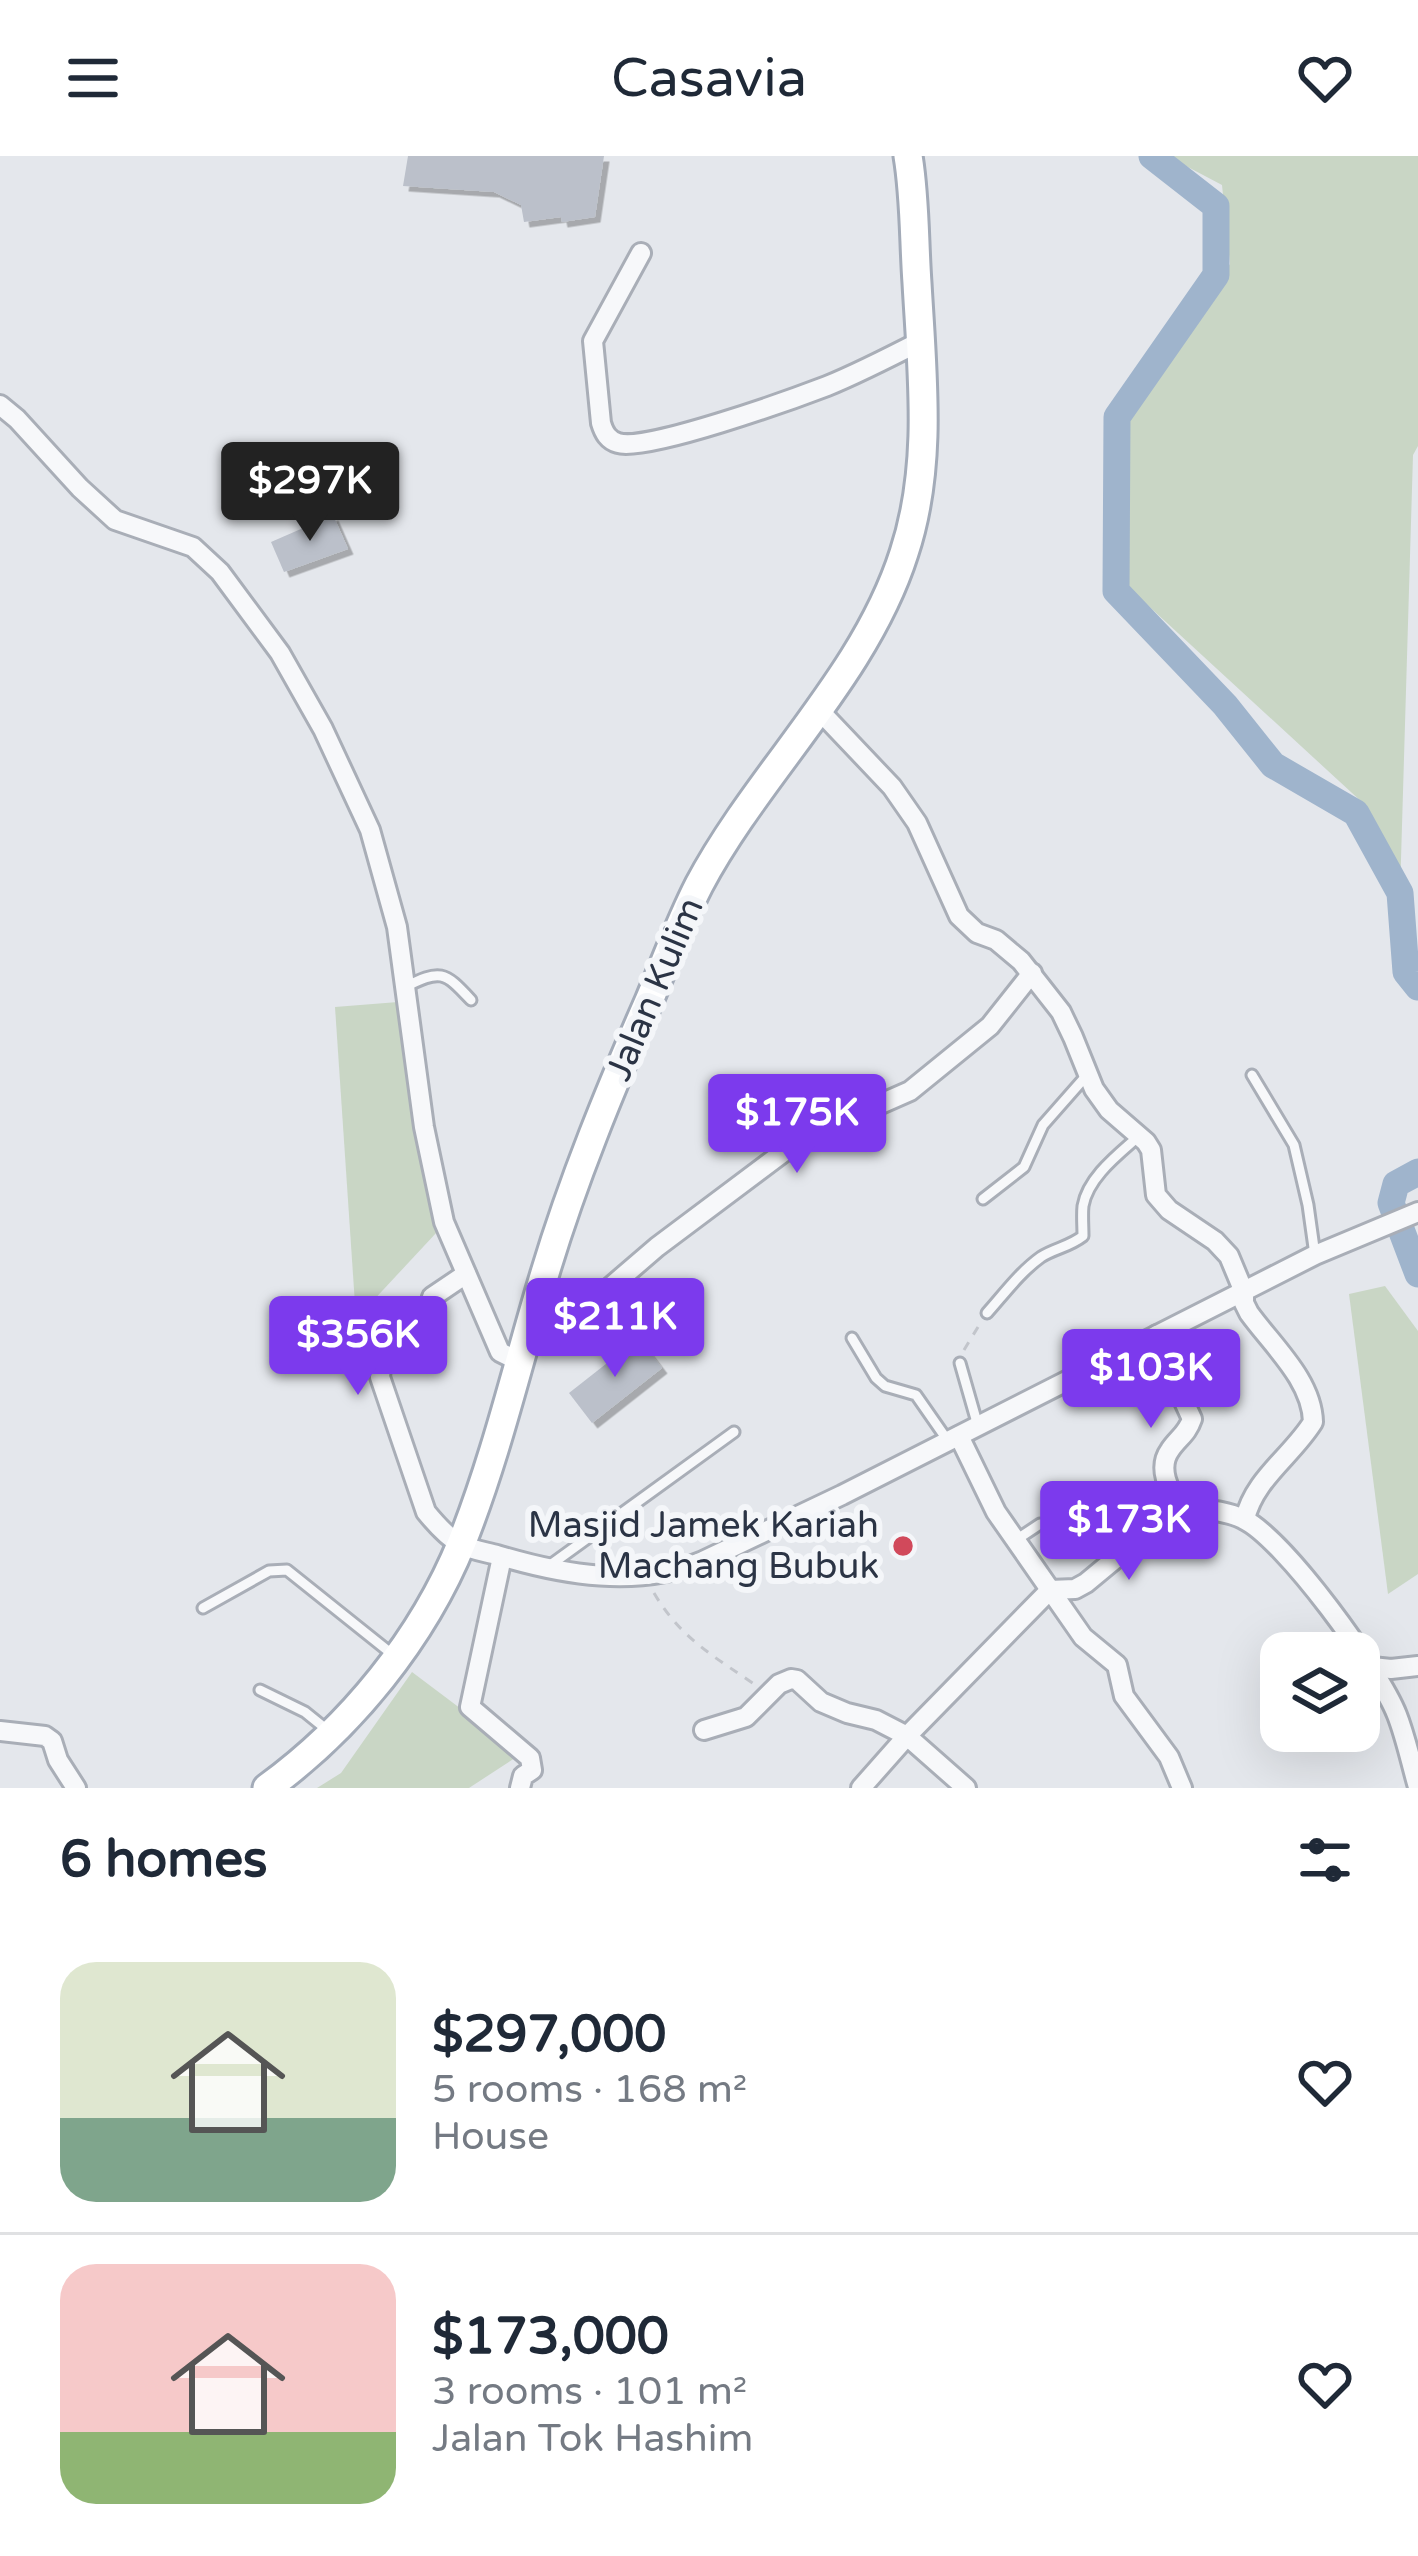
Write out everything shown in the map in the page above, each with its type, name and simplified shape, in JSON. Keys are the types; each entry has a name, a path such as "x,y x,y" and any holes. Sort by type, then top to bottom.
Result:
{"main road":[{"name":"Jalan Kulim","path":"267,1788 331,1732 397,1658 428,1611 460,1545 490,1462 567,1205 699,885 865,637 904,556 921,481 923,415 908,156"}],"street":[{"path":"641,253 593,341 601,423 615,442 674,437 708,426 826,386 921,341"},
{"path":"0,405 115,520 193,547 220,572 280,653 323,729 370,830 397,927 424,1127 444,1222 500,1352 523,1352 801,1139 910,1091 990,1026 1032,973"},
{"path":"817,708 892,787 917,823 958,916 977,933 996,940 1032,973 1060,1012 1094,1089 1151,1150 1156,1196 1229,1256 1249,1313 1303,1387 1313,1422 1260,1487 1245,1519"},
{"path":"466,1274 432,1297 426,1322 399,1336 380,1364 380,1377 426,1512 460,1545 544,1570 599,1576 645,1574 682,1570 703,1561 1315,1255 1418,1212"},
{"path":"1157,1335 1192,1419 1184,1438 1169,1451 1168,1489 1179,1506 1245,1519 1315,1590 1346,1632"},
{"path":"954,1438 996,1512 1050,1590 1084,1637 1117,1666 1124,1696 1169,1757 1182,1788"},
{"path":"861,1788 1050,1590 1075,1589 1086,1583 1179,1506"},
{"path":"502,1557 470,1707 530,1757 532,1770 523,1776 520,1788"},
{"path":"1380,1668 1418,1666"},
{"path":"704,1730 746,1717 779,1684 797,1680 821,1702 907,1736 966,1788"},
{"path":"1380,1682 1396,1712 1418,1787"},
{"path":"0,1731 52,1741 76,1788"}],"lane":[{"path":"404,988 449,976 471,1000"},
{"path":"983,1199 1024,1167 1043,1125 1087,1075"},
{"path":"1252,1075 1294,1145 1315,1255"},
{"path":"987,1313 1034,1262 1083,1236 1082,1208 1088,1188 1139,1136"},
{"path":"852,1338 876,1378 885,1386 916,1395 954,1438"},
{"path":"961,1363 978,1426"},
{"path":"544,1570 734,1432"},
{"path":"1016,1540 1040,1524"},
{"path":"203,1608 268,1571 286,1570 397,1658"},
{"path":"260,1690 305,1712 331,1732"}],"path":[{"path":"961,1363 966,1345 987,1313"},
{"path":"645,1574 676,1627 768,1694"}],"green space":[{"path":"1167,156 1418,156 1418,446 1413,455 1400,893 1364,804 1129,588 1127,421 1230,264 1222,185"},
{"path":"398,1002 437,1232 356,1319 335,1007"},
{"path":"1385,1286 1418,1331 1418,1574 1388,1594 1349,1294"},
{"path":"412,1672 521,1754 469,1788 317,1788 341,1773"}],"building":[{"path":"408,156 604,156 595,217 524,222 521,205 494,192 403,186"},
{"path":"333,515 348,549 284,572 271,542"},
{"path":"639,1338 662,1368 592,1423 569,1393"}],"waterway":[{"path":"1152,156 1216,206 1216,275 1117,417 1116,591 1225,705 1273,765 1356,813 1400,893 1406,972 1418,987"},
{"path":"1418,1172 1396,1184 1391,1203 1418,1274"}],"place":[{"name":"Masjid Jamek Kariah Machang Bubuk","path":"903,1546"}]}
